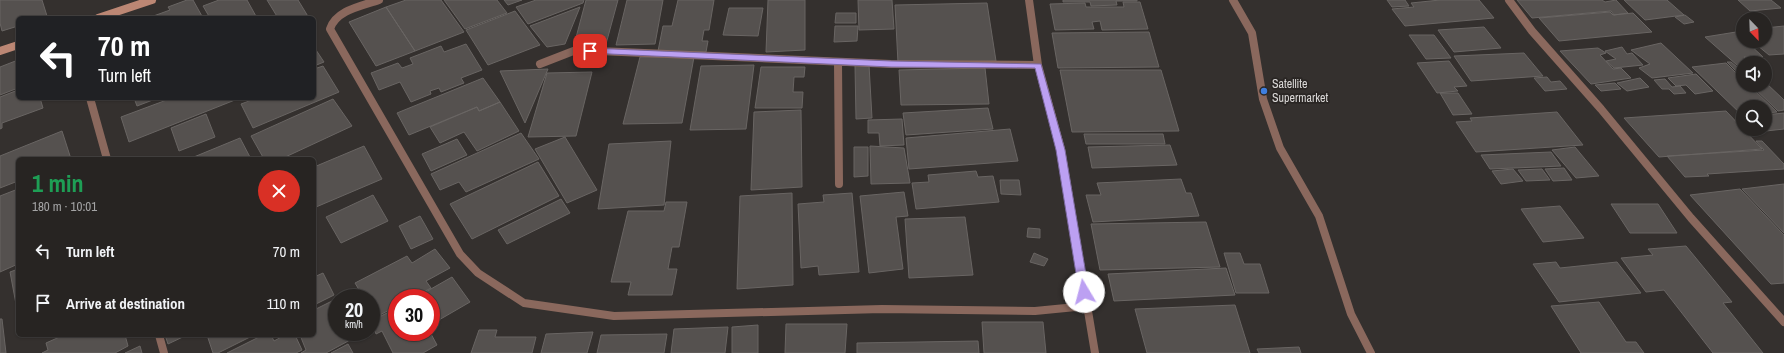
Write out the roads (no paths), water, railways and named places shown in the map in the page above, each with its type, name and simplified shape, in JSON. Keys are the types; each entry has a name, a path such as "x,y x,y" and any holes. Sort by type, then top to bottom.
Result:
{"street":[{"path":"104,16 152,0"},
{"path":"379,0 335,17 330,23 330,29 460,254 478,273 502,290 524,302 614,316 882,309 1036,311 1086,306"},
{"path":"1029,0 1038,66 1061,150 1095,353"},
{"path":"1233,0 1252,33 1263,99 1280,148 1319,216 1336,262 1351,314 1371,353"},
{"path":"1509,0 1532,31 1601,109 1691,218 1782,317"},
{"path":"0,51 16,46"},
{"path":"540,64 576,50 891,64 1038,66"},
{"path":"838,62 839,184"},
{"path":"91,100 107,157"},
{"path":"159,337 164,353"}],"place":[{"name":"Satellite Supermarket","path":"1264,91"}]}
